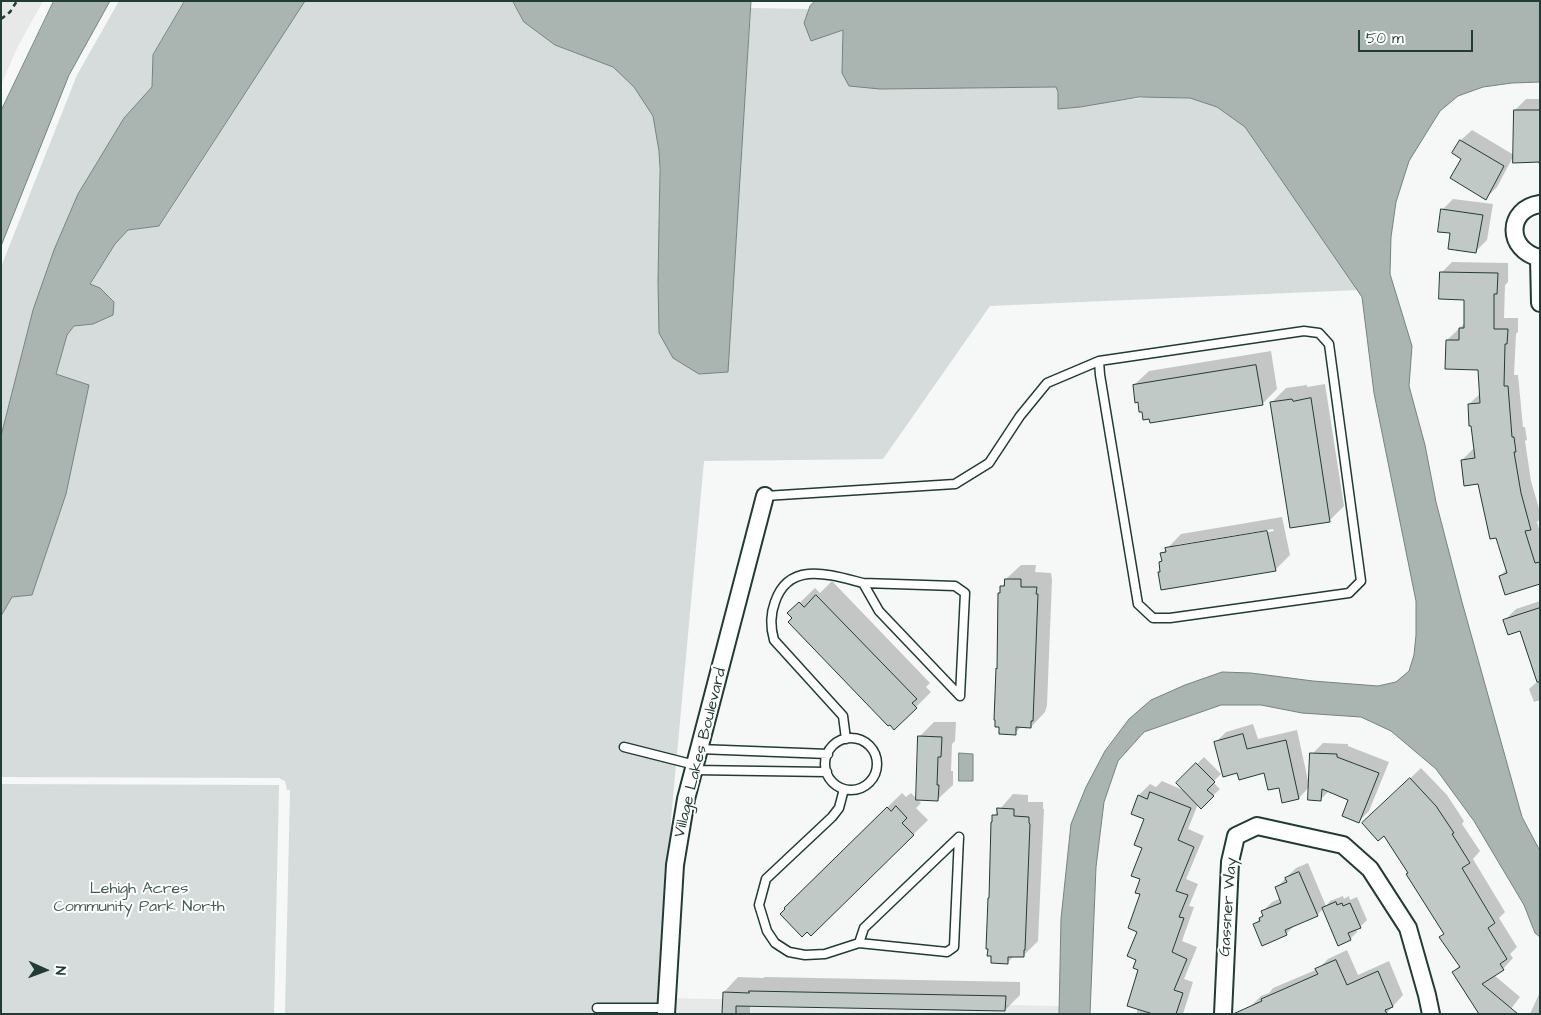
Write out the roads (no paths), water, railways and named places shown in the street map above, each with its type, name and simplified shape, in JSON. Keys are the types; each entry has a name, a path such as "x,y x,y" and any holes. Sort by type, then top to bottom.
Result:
{"street":[{"path":"1540,204 1533,205 1518,216 1515,233 1517,242 1522,250 1530,256 1540,258 1540,303"},
{"name":"Village Lakes Boulevard","path":"666,1011 675,865 686,799 765,496"},
{"name":"Gassner Way","path":"1223,1014 1230,862 1236,836 1257,826 1343,844 1370,869 1408,928 1431,1014"}],"lane":[{"path":"765,496 955,484 989,464 1020,416 1047,383 1099,361 1304,331 1318,333 1329,344 1361,581 1349,593 1170,618 1153,618 1138,604 1099,361"},
{"path":"846,739 843,716 774,640 770,628 772,611 779,591 794,576 808,573 829,574 863,583 955,586 965,593 960,696 879,611 863,583"},
{"path":"846,739 863,741 870,746 877,761 873,778 868,784 852,790 836,785 827,772 826,763 832,747 846,739"},
{"path":"624,747 696,761 827,772"},
{"path":"696,761 828,754"},
{"path":"844,789 839,808 832,817 766,879 759,905 766,931 775,943 790,952 805,955 825,954 859,943 947,952 952,950 954,947 959,837 864,928 859,943"},
{"path":"597,1008 666,1011"}],"park label":[{"name":"Lehigh Acres Community Park North","path":"139,899"}]}
